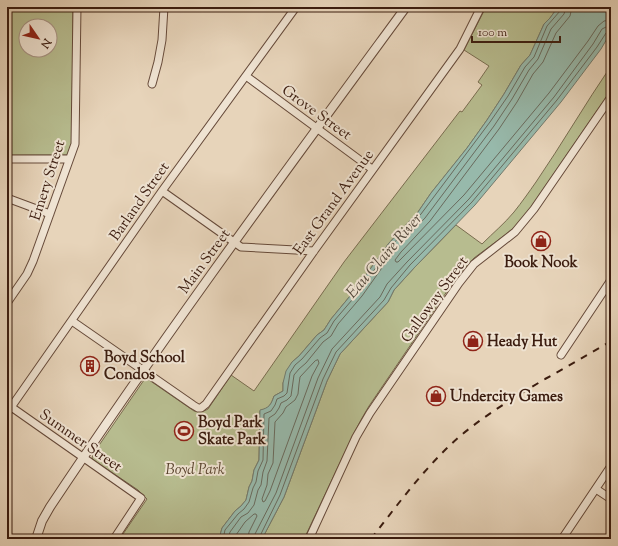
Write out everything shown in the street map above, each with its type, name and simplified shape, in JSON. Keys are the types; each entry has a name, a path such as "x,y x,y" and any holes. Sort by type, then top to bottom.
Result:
{"street":[{"name":"Emery Street","path":"8,301 27,274 33,261 75,144 77,7"},
{"path":"152,84 162,40 164,7"},
{"name":"Barland Street","path":"8,408 72,321 162,190 296,7"},
{"name":"Main Street","path":"36,539 42,521 50,508 143,370 316,128 406,7"},
{"name":"East Grand Avenue","path":"143,370 195,406 200,408 206,404 460,49 481,7"},
{"name":"Grove Street","path":"246,76 372,170"},
{"name":"Galloway Street","path":"309,539 356,438 370,413 459,283 474,264 514,232 534,209 611,97"},
{"path":"7,159 69,160"},
{"path":"162,190 241,247 314,251"},
{"path":"7,198 50,214"},
{"path":"561,355 611,280"},
{"path":"72,321 143,370"},
{"name":"Summer Street","path":"8,408 141,498 114,539"},
{"path":"562,539 611,466"},
{"path":"596,489 611,499"}],"green space":[{"path":"7,7 73,7 72,144 67,155 7,155"},
{"name":"Boyd Park","path":"486,7 558,7 544,24 530,55 521,65 504,94 467,148 431,193 418,212 389,243 324,330 317,335 292,362 283,383 283,391 274,396 271,404 266,409 260,411 259,460 254,470 246,500 222,528 219,539 125,539 121,537 147,499 138,490 95,461 92,458 93,454 144,380 149,380 194,411 198,412 208,409 231,375 254,391 344,262 460,111 462,112 482,85 478,82 489,66 464,50"},
{"path":"611,66 611,90 531,207 517,225 474,258 456,278 369,406 354,433 304,539 262,539 284,497 327,381 340,354 388,302 394,290 456,225 482,244 507,220 536,182"}],"water":[{"name":"Eau Claire River","path":"558,7 611,7 611,32 601,49 561,102 475,205 394,290 388,302 340,354 327,381 284,497 262,539 219,539 222,528 246,500 254,470 259,460 260,410 268,407 274,396 283,391 286,371 292,362 317,335 324,330 389,243 418,212 431,193 467,148 504,94 521,65 530,55 544,24"}],"railway":[{"path":"371,539 423,473 459,437 511,399 611,341"}],"place":[{"name":"Book Nook","path":"541,241"},
{"name":"Heady Hut","path":"473,341"},
{"name":"Boyd School Condos","path":"90,366"},
{"name":"Undercity Games","path":"436,396"},
{"name":"Boyd Park Skate Park","path":"184,431"}]}
